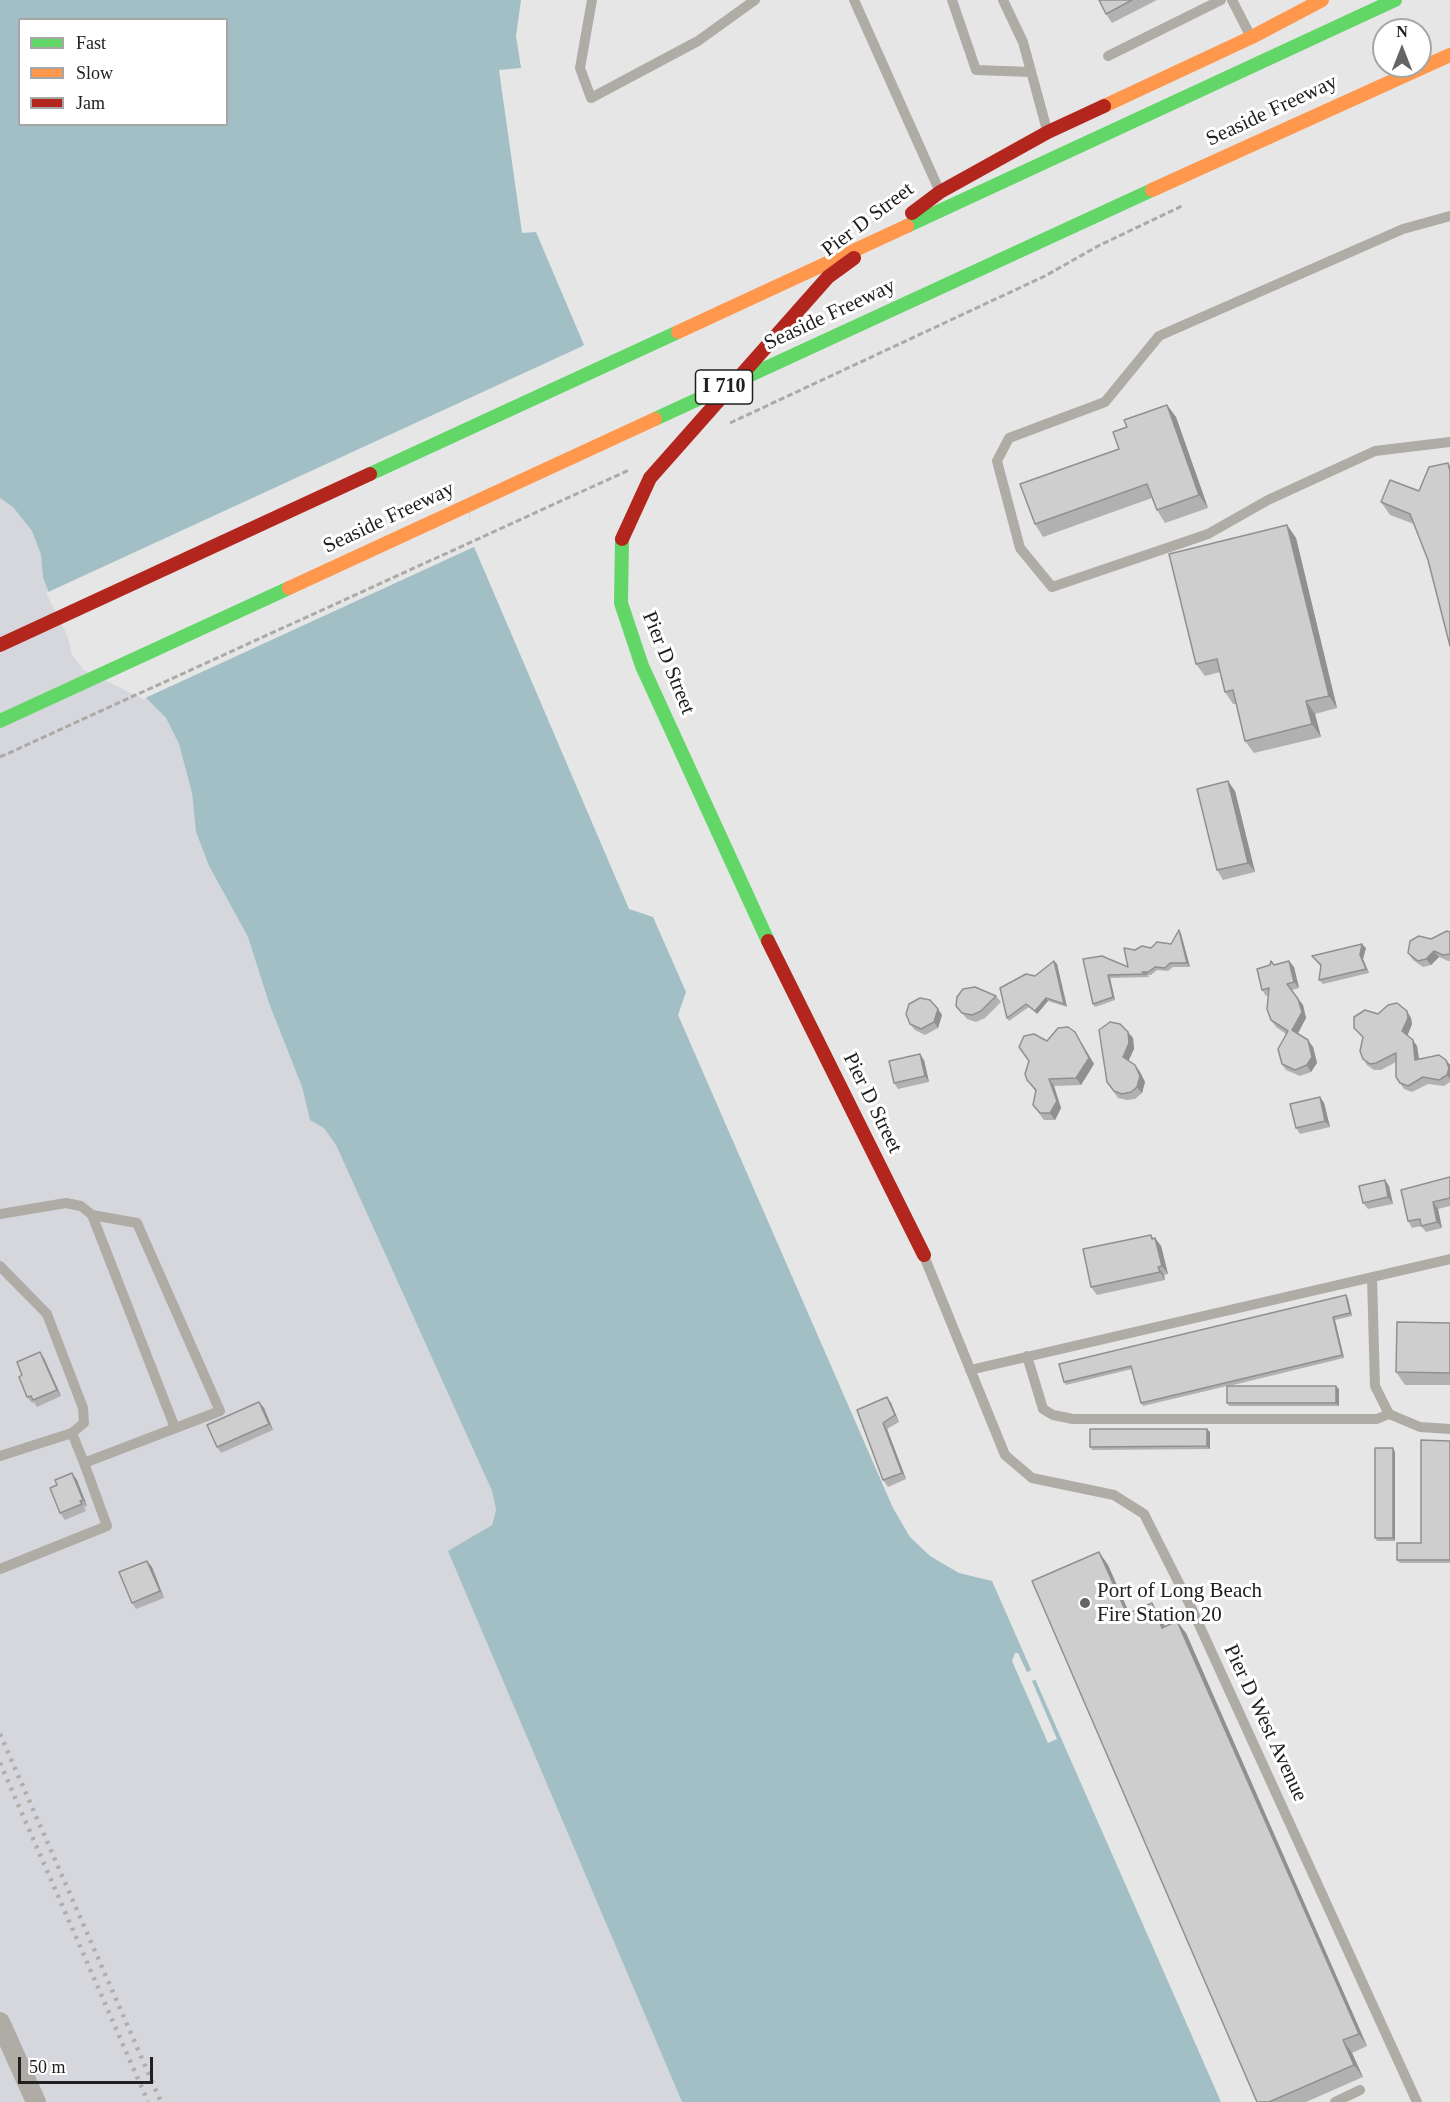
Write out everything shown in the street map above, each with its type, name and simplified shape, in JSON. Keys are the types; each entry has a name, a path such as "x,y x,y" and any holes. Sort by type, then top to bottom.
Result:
{"main road":[{"name":"Pier D Street","path":"924,1255 774,952 642,666 621,603 619,572 621,541 650,478 828,278 940,192 1048,132 1252,37 1322,0"},
{"path":"0,645 1395,0"},
{"name":"Seaside Freeway","path":"0,721 1412,70 1450,55"}],"street":[{"path":"0,2022 36,2102"}],"lane":[{"path":"592,0 580,68 591,98 698,42 756,0"},
{"path":"854,0 940,192"},
{"path":"952,0 976,70 1031,72"},
{"path":"1003,0 1023,42 1048,132"},
{"path":"1108,56 1221,0"},
{"path":"1232,0 1252,37"},
{"path":"1450,216 1403,229 1159,336 1105,402 1009,438 997,461 1020,548 1052,587 1208,534 1268,500 1374,451 1450,442"},
{"path":"0,1214 66,1203 81,1206 92,1215 136,1223 220,1411 84,1463"},
{"path":"92,1215 175,1428"},
{"name":"Pier D West Avenue","path":"924,1255 1005,1455 1032,1478 1114,1495 1143,1514 1191,1607 1417,2102"},
{"path":"970,1370 1450,1259"},
{"path":"0,1266 47,1314 83,1408 84,1423 72,1433 0,1456"},
{"path":"1372,1277 1375,1386 1389,1414 1420,1427 1450,1428"},
{"path":"1027,1356 1043,1409 1073,1419 1377,1419 1389,1414"},
{"path":"0,1569 107,1526 72,1433"},
{"path":"1335,2102 1360,2090"},
{"path":"1410,2102 1412,2090"}],"shaded area":[{"path":"0,498 13,507 32,531 41,555 43,578 56,610 166,718 179,744 192,793 196,832 209,866 248,937 302,1087 310,1119 324,1128 336,1145 492,1491 496,1510 492,1525 449,1551 682,2102 0,2102"}],"water":[{"path":"0,0 521,0 516,36 521,68 499,70 522,233 536,232 584,345 480,451 471,470 469,535 629,909 653,917 686,992 678,1015 893,1508 910,1537 930,1556 959,1573 992,1581 1221,2102 682,2102 448,1551 492,1525 496,1510 492,1491 336,1145 324,1128 310,1120 302,1087 269,1003 248,937 209,866 196,832 192,793 179,744 166,718 144,696 71,636 56,610 43,578 41,555 32,531 13,507 0,498"}],"pier":[{"path":"587,344 579,373 537,406 486,458 480,456 472,480 469,506 470,528 476,546 143,699 84,670 72,655 68,637 46,593"},
{"path":"1015,1653 1018,1653 1027,1672 1032,1670 1036,1679 1032,1681 1057,1739 1048,1743 1012,1661"}],"building":[{"path":"1099,0 1132,0 1106,14"},
{"path":"1167,405 1199,495 1157,510 1147,484 1035,524 1020,484 1119,449 1113,432 1127,427 1124,420"},
{"path":"1448,463 1450,471 1450,646 1428,560 1410,514 1381,502 1390,480 1419,491 1429,467"},
{"path":"1287,525 1329,696 1306,701 1312,724 1245,741 1233,690 1225,692 1217,659 1196,664 1169,554"},
{"path":"1228,781 1248,863 1217,870 1197,789"},
{"path":"1179,930 1187,963 1170,963 1165,968 1155,967 1148,972 1142,972 1147,974 1108,975 1113,997 1093,1004 1083,959 1102,956 1128,967 1124,948 1135,950 1142,946 1151,948 1157,942 1171,944"},
{"path":"1447,931 1450,932 1450,954 1443,955 1434,951 1426,959 1418,961 1408,953 1410,941 1419,936 1431,939"},
{"path":"1362,944 1360,955 1366,969 1319,980 1321,965 1312,956"},
{"path":"1054,961 1064,1004 1046,998 1035,1011 1026,1004 1007,1018 1000,988 1026,974 1035,976"},
{"path":"1271,961 1274,965 1289,961 1294,982 1287,984 1298,999 1302,1012 1292,1030 1308,1040 1312,1057 1307,1065 1295,1070 1282,1064 1278,1049 1288,1031 1271,1020 1267,1009 1269,988 1262,990 1257,969 1270,965"},
{"path":"975,987 996,996 981,1011 972,1015 962,1013 956,1006 957,997 963,989"},
{"path":"920,998 930,1000 938,1009 934,1022 921,1029 910,1024 906,1014 909,1004"},
{"path":"1397,1003 1407,1011 1408,1018 1402,1031 1413,1040 1415,1060 1439,1055 1446,1060 1449,1068 1447,1075 1439,1080 1423,1077 1408,1086 1400,1083 1396,1077 1396,1053 1376,1063 1370,1064 1363,1059 1360,1051 1363,1037 1354,1028 1354,1017 1365,1010 1378,1014 1388,1005"},
{"path":"1110,1022 1120,1024 1128,1032 1129,1043 1123,1057 1135,1065 1140,1076 1137,1087 1131,1092 1122,1094 1114,1091 1107,1082 1099,1030"},
{"path":"1068,1027 1075,1032 1089,1058 1076,1078 1049,1079 1057,1101 1050,1113 1040,1113 1033,1105 1036,1090 1025,1074 1029,1061 1019,1047 1024,1036 1034,1034 1047,1041 1058,1028"},
{"path":"920,1054 925,1076 894,1083 889,1061"},
{"path":"1320,1097 1325,1121 1296,1128 1290,1104"},
{"path":"1450,1177 1450,1198 1433,1202 1437,1222 1421,1226 1420,1219 1408,1221 1401,1190"},
{"path":"1385,1180 1388,1197 1363,1203 1359,1186"},
{"path":"1151,1235 1152,1239 1155,1238 1162,1266 1158,1267 1160,1272 1091,1287 1083,1249"},
{"path":"1346,1295 1350,1313 1333,1317 1342,1355 1141,1403 1131,1366 1064,1382 1059,1364"},
{"path":"1397,1322 1450,1323 1450,1373 1396,1372"},
{"path":"40,1352 57,1390 33,1400 31,1396 27,1397 19,1377 22,1375 17,1362"},
{"path":"1227,1386 1336,1386 1336,1403 1227,1403"},
{"path":"887,1397 895,1415 883,1423 902,1473 883,1480 857,1410"},
{"path":"259,1402 269,1424 217,1447 207,1425"},
{"path":"1090,1429 1207,1429 1207,1446 1090,1447"},
{"path":"1421,1440 1450,1441 1450,1560 1397,1560 1397,1543 1421,1543"},
{"path":"1375,1448 1393,1448 1393,1538 1375,1538"},
{"path":"72,1473 83,1500 80,1501 82,1504 60,1513 50,1488 57,1485 55,1480"},
{"path":"1099,1552 1127,1614 1152,1603 1162,1628 1177,1621 1359,2034 1343,2040 1354,2065 1269,2102 1257,2102 1032,1581"},
{"path":"147,1561 160,1591 132,1603 119,1572"}],"railway":[{"path":"0,1734 161,2102"},
{"path":"0,1763 148,2102"}],"traffic: fast":[{"path":"907,226 1395,0"},
{"path":"655,419 1152,190"},
{"path":"370,474 678,332"},
{"path":"622,539 621,603 642,666 768,941"},
{"path":"0,721 289,588"}],"traffic: slow":[{"path":"1104,106 1252,37 1322,0"},
{"path":"1152,190 1450,55"},
{"path":"678,332 907,226"},
{"path":"289,588 655,419"}],"traffic: jam":[{"path":"912,213 940,192 1048,132 1104,106"},
{"path":"622,539 650,478 828,277 854,258"},
{"path":"0,645 370,474"},
{"path":"768,941 924,1255"}],"place":[{"name":"Port of Long Beach Fire Station 20","path":"1085,1603"}]}
